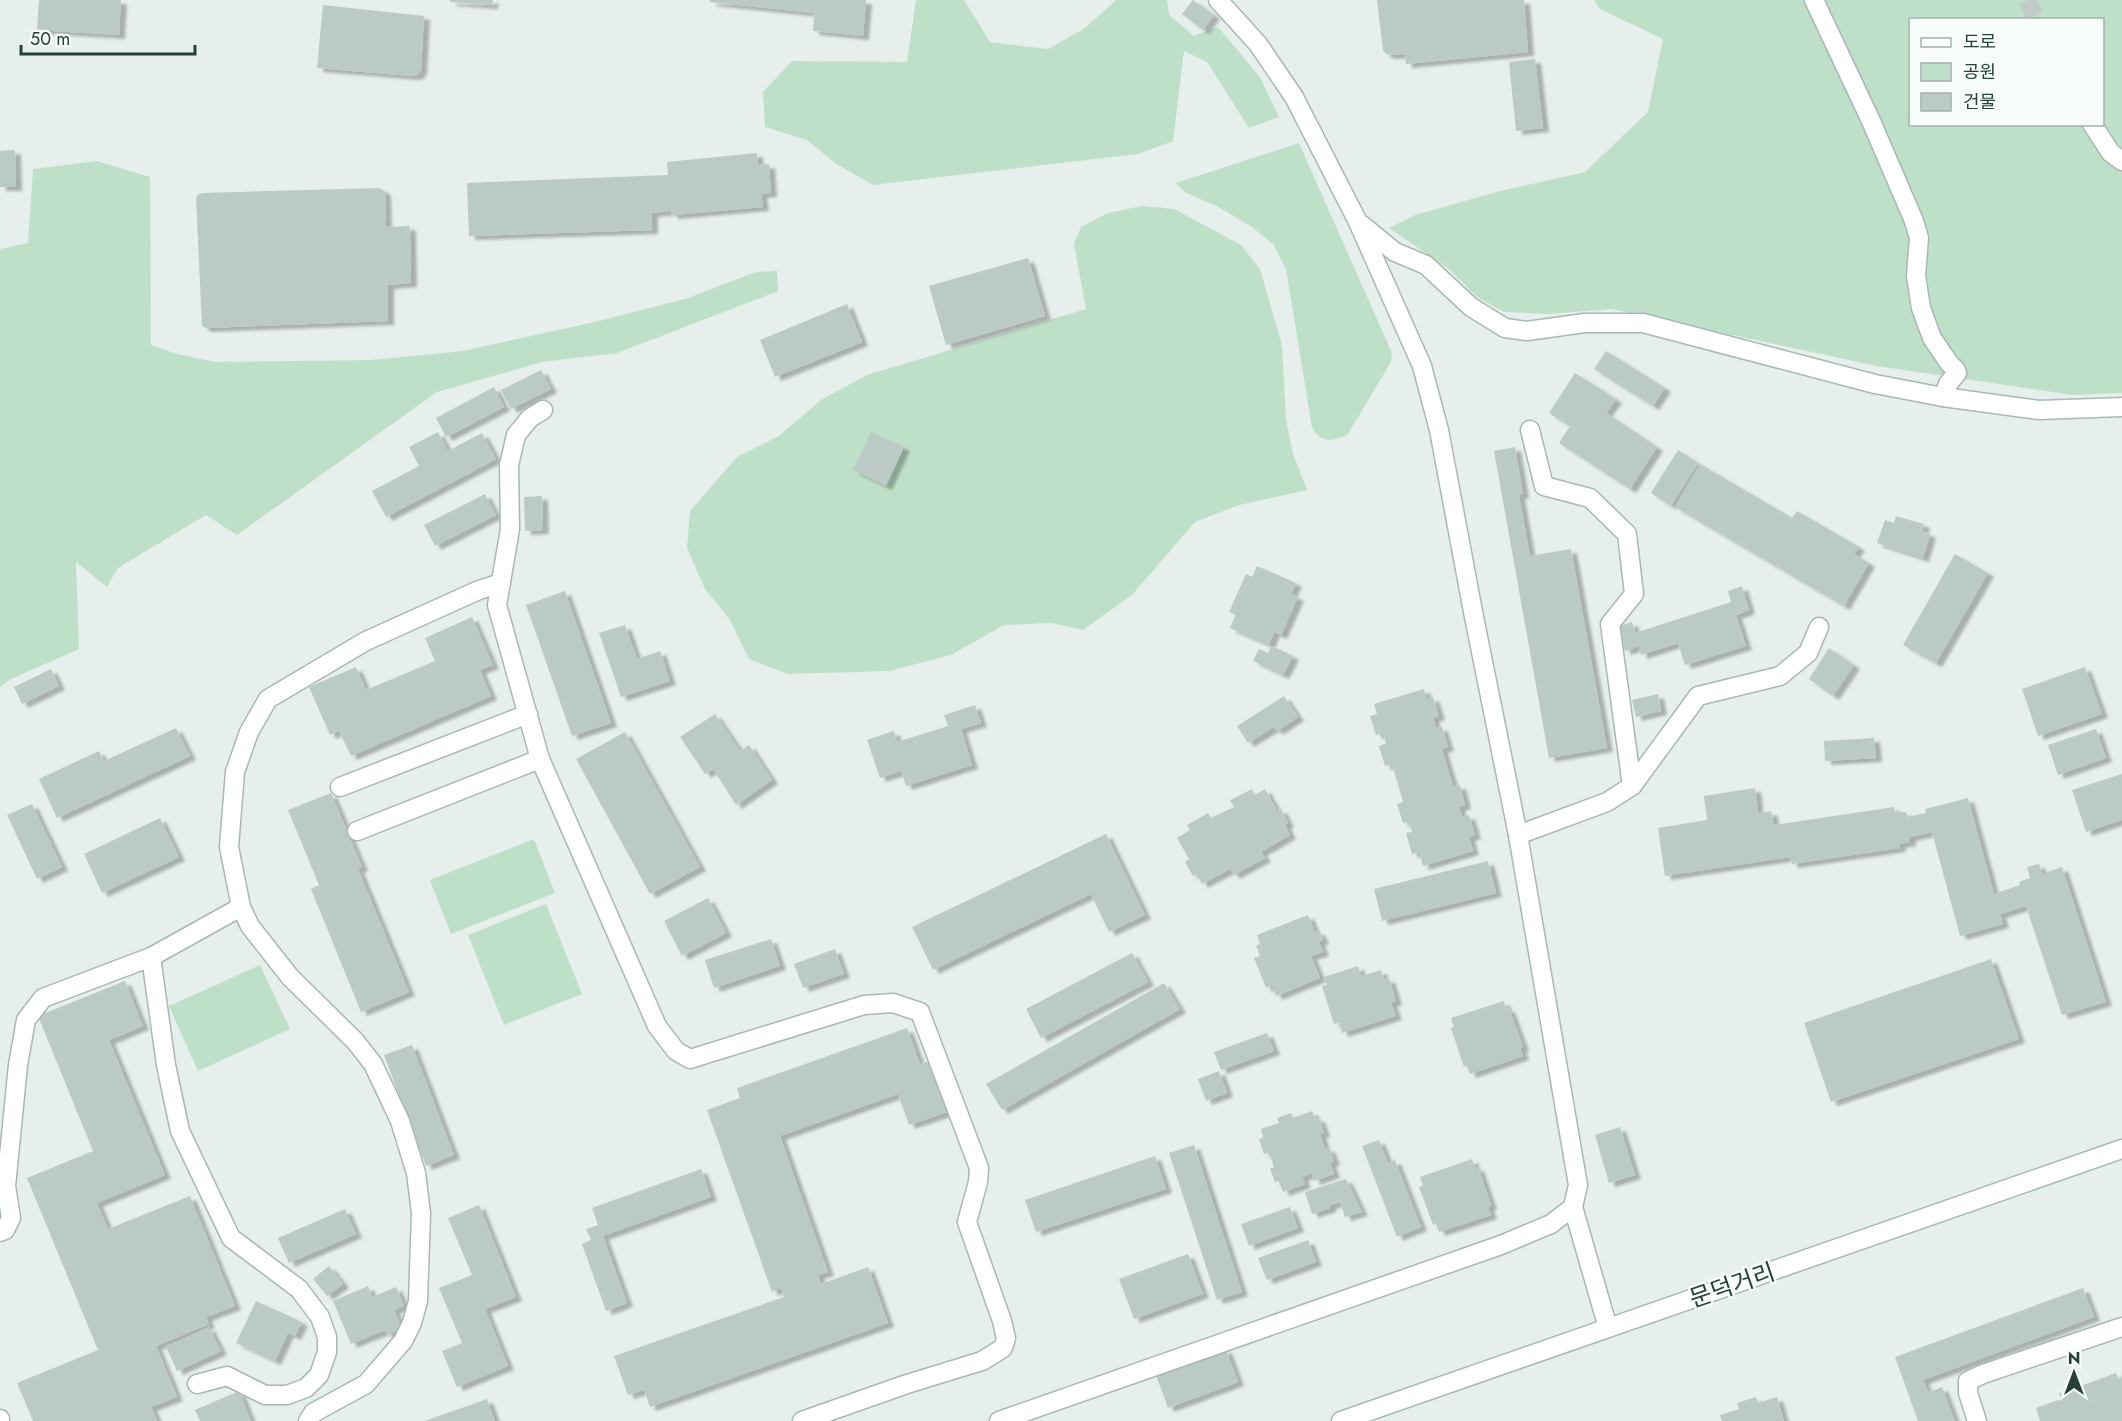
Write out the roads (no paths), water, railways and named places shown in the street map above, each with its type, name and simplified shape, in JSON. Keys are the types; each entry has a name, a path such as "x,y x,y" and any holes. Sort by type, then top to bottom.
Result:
{"street":[{"path":"1218,0 1258,44 1294,98 1358,222 1422,366 1439,430 1518,835 1578,1185 1573,1207 1608,1328"},
{"path":"1814,0 1871,121 1914,221 1919,238 1916,276 1921,308 1932,338 1957,373 1948,384 1943,397"},
{"path":"2093,126 2111,153 2122,161"},
{"path":"1358,222 1395,252 1426,265 1471,308 1505,328 1527,331 1585,323 1643,323 1875,384 1943,397 2039,410 2122,407"},
{"path":"543,410 530,418 516,435 509,465 510,529 497,605 540,759 657,1026 676,1051 690,1059 864,1005 893,1003 920,1012 979,1168 978,1182 967,1222 1002,1321 1006,1338 1003,1348 982,1361 802,1421"},
{"path":"1530,430 1544,486 1590,498 1627,534 1634,594 1610,624 1632,786"},
{"path":"308,1421 313,1413 366,1384 404,1341 418,1301 422,1213 416,1173 400,1121 373,1064 355,1041 290,977 250,926 241,907 229,847 235,772 249,732 268,699 366,641 479,590 501,583"},
{"path":"1518,835 1607,802 1632,786 1698,696 1779,676 1808,653 1819,627"},
{"path":"340,787 528,714"},
{"path":"357,831 540,759"},
{"path":"0,1232 5,1230 11,1218 6,1186 18,1065 26,1020 43,998 150,957 241,907"},
{"path":"150,957 166,1065 180,1131 231,1239 299,1289 320,1317 327,1337 327,1352 319,1375 306,1388 287,1395 265,1395 227,1376 197,1384"},
{"name":"문덕거리","path":"1341,1421 2122,1149"},
{"path":"999,1421 1501,1245 1551,1224 1573,1207"},
{"path":"1977,1421 1968,1393 1968,1382 1983,1374 2122,1327"}],"tunnel":[{"path":"2027,0 2036,18"}]}
